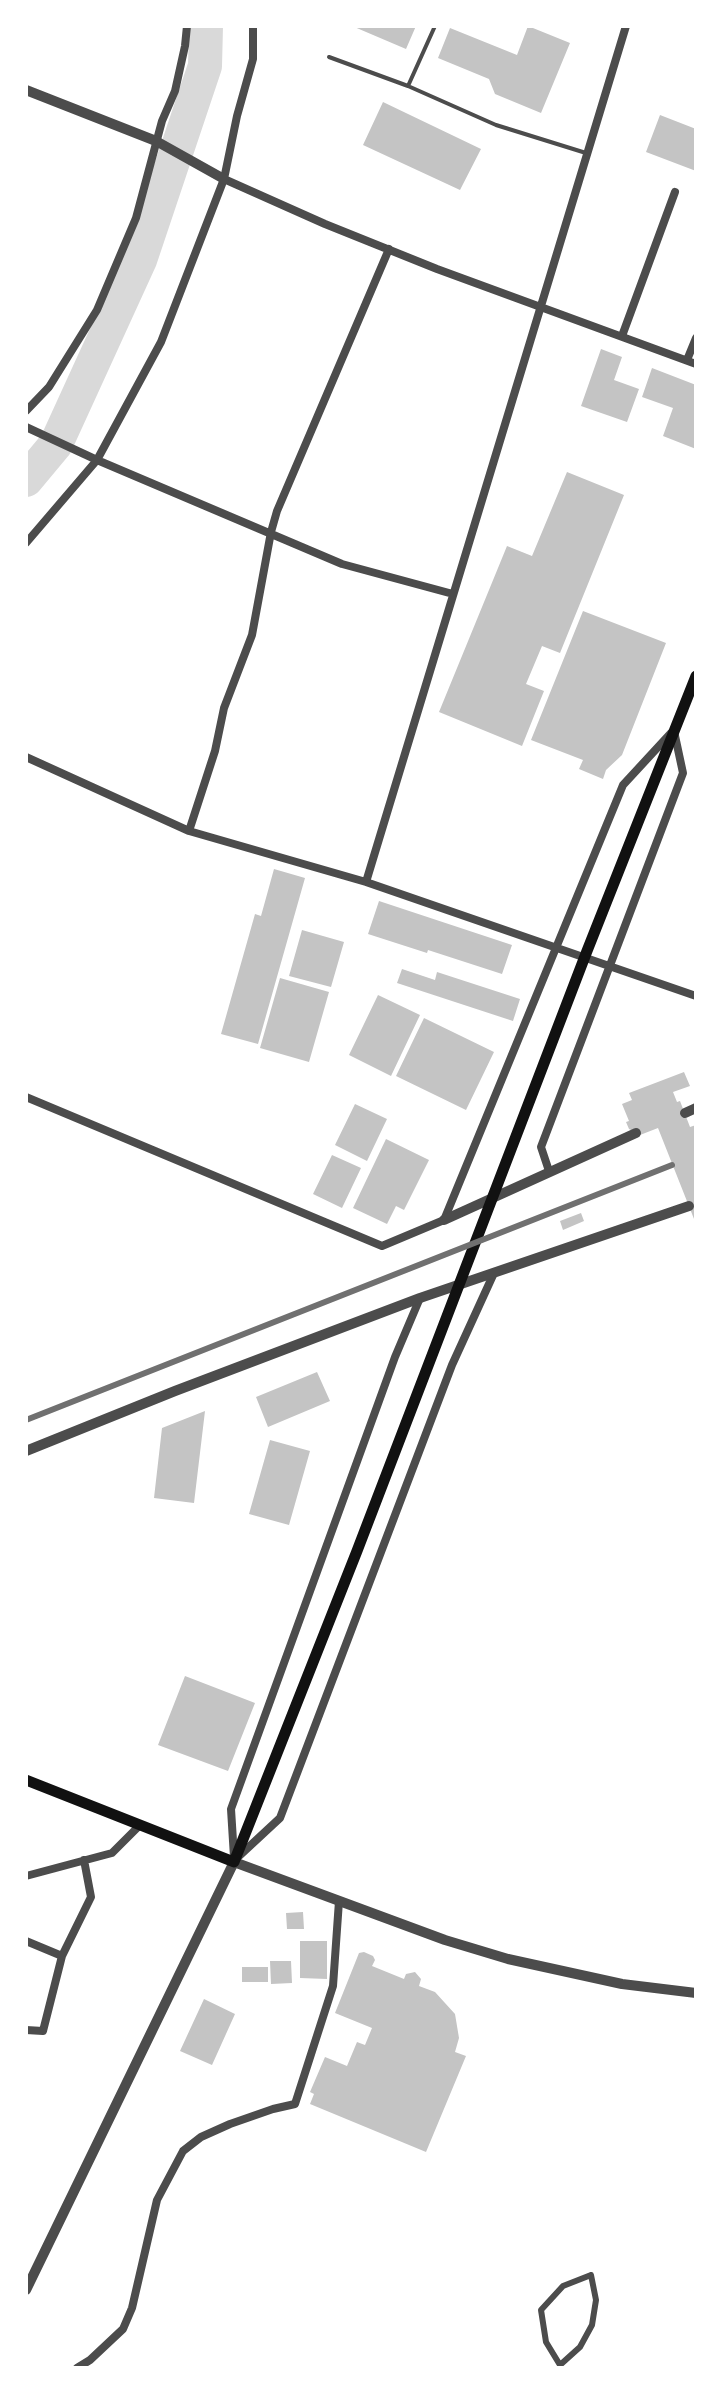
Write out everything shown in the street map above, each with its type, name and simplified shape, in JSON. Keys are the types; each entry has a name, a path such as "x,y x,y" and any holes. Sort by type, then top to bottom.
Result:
{"main road":[{"path":"26,1780 234,1862 696,676"}],"street":[{"path":"26,411 49,387 97,310 136,218 156,141 175,91 187,26"},
{"path":"26,543 97,460 161,342 224,179 253,59 253,26"},
{"path":"366,882 623,27"},
{"path":"26,90 156,141 224,179 325,224 692,362 696,338"},
{"path":"622,336 675,192"},
{"path":"189,831 215,751 224,708 252,635 277,511 389,249"},
{"path":"26,427 342,564 453,594"},
{"path":"444,1220 623,785 674,730"},
{"path":"549,1171 541,1147 683,773 674,730"},
{"path":"26,757 189,831 366,882 696,996"},
{"path":"26,1097 382,1246 636,1133"},
{"path":"685,1113 696,1108"},
{"path":"26,1451 420,1298 689,1206"},
{"path":"26,2290 234,1862 280,1818 452,1365 494,1273"},
{"path":"234,1862 231,1809 395,1357 420,1298"},
{"path":"26,1876 112,1853 140,1825"},
{"path":"26,2030 43,2031 62,1956 91,1897 84,1860"},
{"path":"234,1862 445,1940 508,1959 622,1984 696,1993"},
{"path":"77,2368 123,2329 132,2308 157,2200 183,2151 201,2137 230,2124 295,2104 333,1986 339,1901"},
{"path":"26,1941 62,1956"},
{"path":"591,2275 596,2300 592,2325 580,2347 560,2365 546,2342 541,2310 563,2286 591,2275"}],"lane":[{"path":"408,86 435,26"},
{"path":"329,57 408,86 496,125 586,153"}],"building":[{"path":"352,26 416,26 406,49"},
{"path":"528,26 570,43 541,113 495,94 489,79 438,58 450,28 517,55"},
{"path":"383,102 481,149 460,190 363,145"},
{"path":"660,115 696,129 696,171 646,152"},
{"path":"601,349 622,357 614,380 639,389 627,422 581,406"},
{"path":"652,368 696,385 696,449 663,436 673,408 642,397"},
{"path":"567,472 624,495 560,653 542,646 526,684 544,691 522,746 439,712 507,546 532,556"},
{"path":"583,611 666,643 622,755 606,770 603,779 579,769 583,760 531,740"},
{"path":"274,869 305,878 258,1044 221,1034 255,914 261,916"},
{"path":"379,901 512,945 502,974 368,934"},
{"path":"302,930 344,942 331,987 289,976"},
{"path":"402,969 435,980 437,972 520,999 513,1021 397,983"},
{"path":"280,978 329,992 309,1062 260,1048"},
{"path":"378,995 420,1015 391,1076 349,1055"},
{"path":"424,1018 494,1052 466,1110 396,1076"},
{"path":"684,1072 690,1086 673,1092 690,1127 696,1125 696,1224 658,1128 640,1135 629,1129 622,1104 632,1100 629,1093"},
{"path":"355,1104 387,1119 367,1161 335,1145"},
{"path":"386,1139 429,1160 404,1210 396,1206 387,1224 353,1208"},
{"path":"332,1155 361,1168 342,1208 313,1194"},
{"path":"581,1213 584,1221 563,1230 560,1221"},
{"path":"317,1372 330,1401 268,1427 256,1397"},
{"path":"205,1411 194,1503 154,1498 162,1428"},
{"path":"270,1440 310,1451 289,1525 249,1514"},
{"path":"185,1676 255,1703 228,1771 158,1745"},
{"path":"303,1912 304,1929 287,1929 286,1913"},
{"path":"300,1941 327,1941 327,1979 300,1978"},
{"path":"359,1953 373,1956 372,1966 404,1979 406,1974 415,1972 421,1979 419,1986 435,1992 455,2014 459,2038 455,2052 466,2056 426,2152 310,2104 314,2094 310,2092 325,2057 347,2066 357,2042 365,2045 372,2028 335,2013"},
{"path":"270,1961 291,1961 292,1983 271,1984"},
{"path":"242,1967 268,1967 268,1982 242,1982"},
{"path":"204,1999 235,2014 212,2065 180,2051"}],"waterway":[{"path":"26,480 56,444 140,260 205,66 206,26"}],"railway":[{"path":"26,1420 672,1165"}]}
